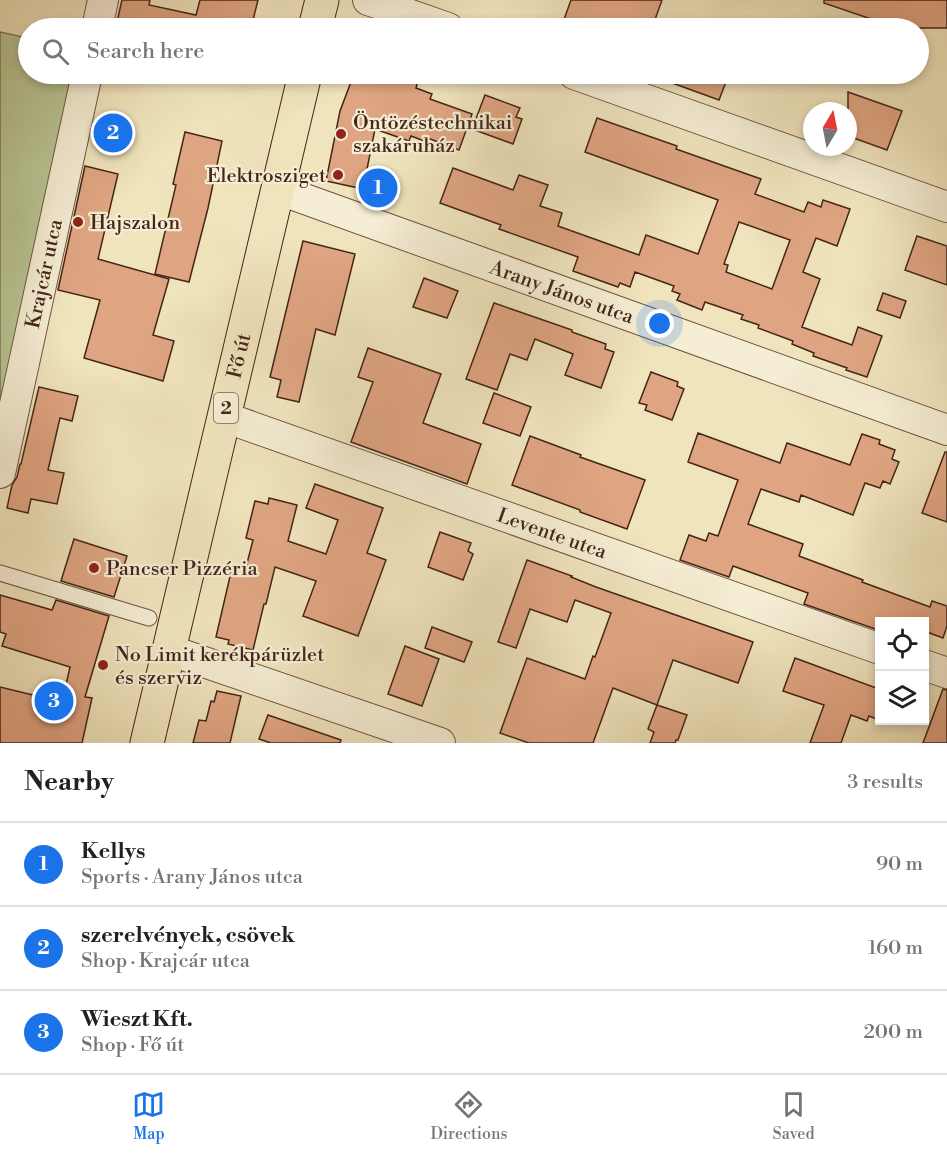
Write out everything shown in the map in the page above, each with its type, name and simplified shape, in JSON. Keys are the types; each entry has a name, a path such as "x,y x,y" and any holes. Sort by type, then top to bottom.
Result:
{"main road":[{"path":"318,18 322,0"},
{"name":"Fő út","path":"147,743 303,84"}],"street":[{"path":"99,18 103,0"},
{"path":"368,0 419,18"},
{"name":"Krajcár utca","path":"0,473 85,84"},
{"path":"602,84 947,207"},
{"name":"Arany János utca","path":"277,189 947,430"},
{"name":"Levente utca","path":"224,417 875,648"},
{"path":"169,650 440,743"},
{"path":"929,667 947,673"}],"lane":[{"path":"0,573 149,618"}],"green space":[{"path":"0,32 18,36 18,84 85,84 0,473"}],"building":[{"path":"122,0 150,0 149,5 196,15 200,0 258,0 254,18 118,18"},
{"path":"571,0 662,0 656,18 565,18"},
{"path":"824,0 947,0 947,28 929,28 929,18 868,18 824,3"},
{"path":"350,84 417,84 416,88 432,94 430,99 472,114 459,150 425,137 424,141 411,136 409,141 375,129 363,189 326,181 340,111"},
{"path":"675,84 725,84 719,100"},
{"path":"848,92 902,111 887,150 857,139 857,102 848,102"},
{"path":"485,95 520,108 516,117 522,119 513,144 472,129"},
{"path":"597,118 761,179 755,194 804,212 808,202 821,207 823,200 850,209 837,246 816,238 803,272 820,279 802,327 852,345 858,327 882,336 867,377 813,356 814,353 792,344 793,341 741,319 743,315 705,302 702,310 677,300 680,294 672,291 674,286 635,272 630,287 620,283 618,287 573,271 578,257 499,229 501,225 440,203 453,168 513,190 519,175 548,185 540,206 562,213 558,226 639,255 646,235 698,254 718,200 585,152","holes":["739,222 790,240 772,289 726,272 728,265 724,264"]},
{"path":"185,132 222,141 189,282 155,274 176,185 173,184"},
{"path":"85,166 118,174 98,259 169,279 153,335 174,341 163,381 84,358 100,300 58,290"},
{"path":"917,236 947,246 947,285 905,270"},
{"path":"303,241 355,254 335,335 316,329 299,402 277,397 281,380 270,377"},
{"path":"424,278 458,291 447,318 413,307"},
{"path":"883,293 906,301 900,318 877,310"},
{"path":"494,303 606,344 605,349 614,352 601,388 565,375 573,354 535,339 527,360 510,354 497,390 466,379"},
{"path":"368,348 441,374 423,423 481,444 467,484 351,442 373,382 358,377"},
{"path":"651,372 678,382 677,386 684,389 672,420 645,410 647,405 639,403"},
{"path":"39,387 78,396 72,421 60,418 48,470 64,473 57,504 31,499 28,513 7,508 12,485 21,464"},
{"path":"494,393 531,407 520,436 483,423"},
{"path":"698,433 780,463 787,443 850,465 862,434 880,440 879,444 895,450 892,459 899,462 890,484 883,481 880,488 865,483 853,515 801,495 799,502 761,489 748,524 803,544 799,556 863,580 862,582 930,607 932,601 947,606 947,626 943,638 929,633 929,617 875,617 875,629 804,604 808,593 733,566 729,577 680,560 689,535 706,541 709,533 718,536 738,480 688,462"},
{"path":"530,436 645,480 627,529 512,485"},
{"path":"945,452 947,452 947,522 922,513"},
{"path":"315,484 383,508 367,553 386,560 358,636 303,616 316,581 275,567 253,650 228,644 229,640 216,637 231,572 244,575 253,540 246,538 255,501 268,504 269,498 297,505 288,541 326,554 338,520 306,508"},
{"path":"440,532 471,543 468,551 473,554 463,580 428,567"},
{"name":"Pancser Pizzéria","path":"74,539 127,556 114,597 61,581"},
{"path":"527,560 596,587 753,642 738,683 673,660 657,705 613,688 593,743 529,743 500,733 527,658 585,679 611,613 575,600 567,622 530,609 516,648 498,642"},
{"path":"0,595 52,610 56,600 109,616 85,697 92,698 82,743 0,743 0,687 62,702 70,667 2,646 6,634 0,632"},
{"path":"432,627 472,642 464,662 425,648"},
{"path":"405,646 439,659 422,706 388,694"},
{"path":"795,658 875,688 875,718 869,716 867,721 851,715 841,743 810,743 824,705 783,691"},
{"path":"943,689 947,690 947,743 923,743"},
{"path":"217,691 241,696 230,743 193,743 199,720 206,721 211,701 214,702"},
{"path":"657,705 687,715 675,743 650,743 654,732 648,729"},
{"path":"268,715 341,740 340,743 271,743 259,739"}],"place":[{"name":"szerelvények, csövek","path":"113,133"},
{"name":"Öntözéstechnikai szakáruház","path":"341,134"},
{"name":"Elektrosziget","path":"338,175"},
{"name":"Kellys","path":"378,188"},
{"name":"Hajszalon","path":"78,222"},
{"name":"Pancser Pizzéria","path":"94,568"},
{"name":"No Limit kerékpárüzlet és szerviz","path":"103,665"},
{"name":"Wieszt Kft.","path":"54,701"}]}
